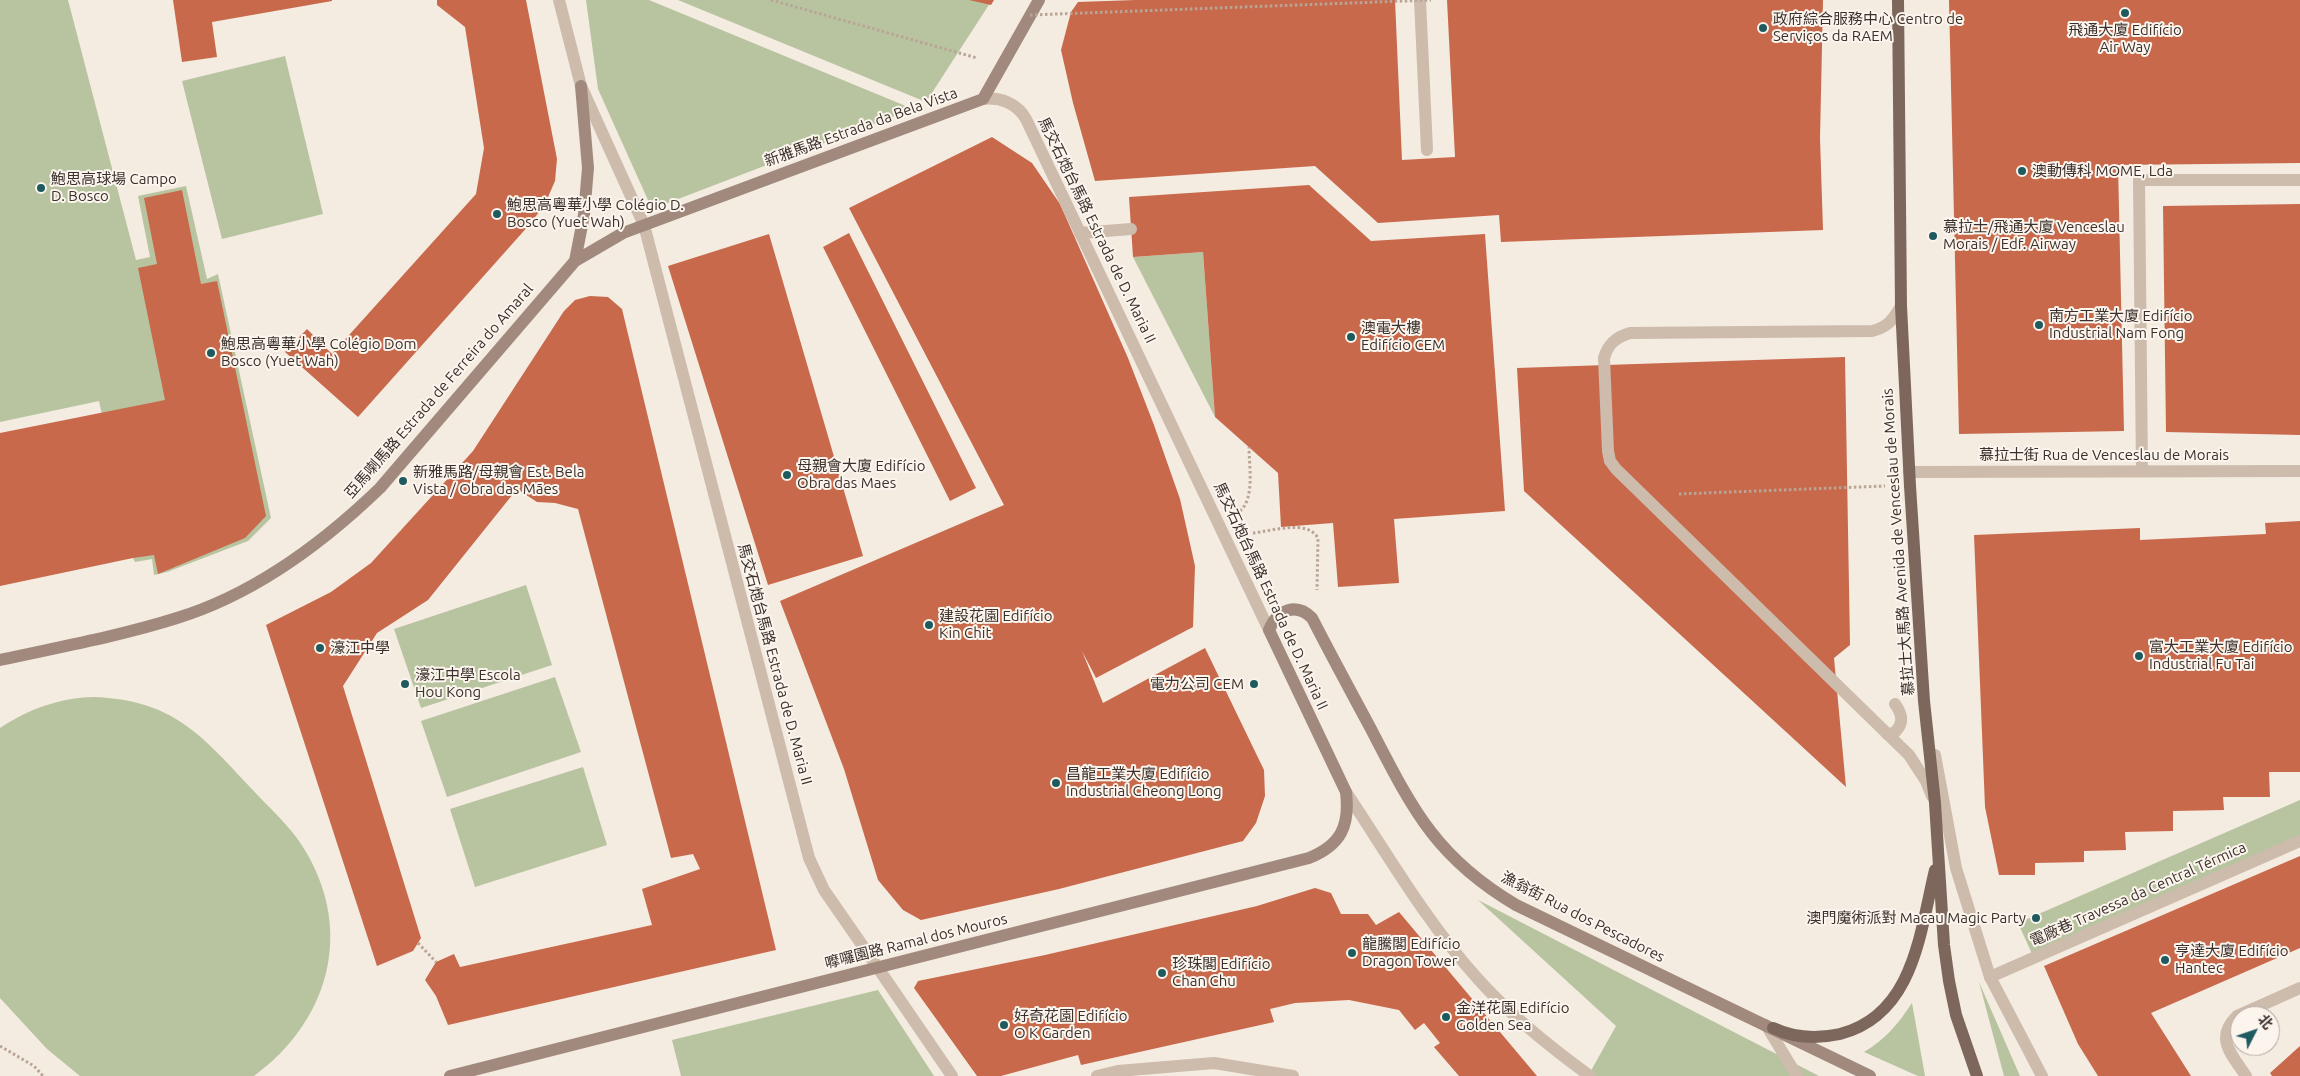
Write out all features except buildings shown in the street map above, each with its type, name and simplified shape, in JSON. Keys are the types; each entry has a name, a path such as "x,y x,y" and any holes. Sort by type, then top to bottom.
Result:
{"main road":[{"path":"983,99 1039,0"},
{"name":"慕拉士大馬路 Avenida de Venceslau de Morais","path":"1898,0 1901,306 1909,472 1924,701 1935,803 1944,945 1949,981 1959,1024 1977,1076"},
{"path":"575,261 584,215 588,168 581,86"},
{"name":"新雅馬路 Estrada da Bela Vista","path":"644,225 983,99"},
{"name":"亞馬喇馬路 Estrada de Ferreira do Amaral","path":"0,660 100,638 178,618 216,603 287,565 351,516 380,488 510,334 575,261 623,233 644,225"},
{"name":"漁翁街 Rua dos Pescadores","path":"1269,630 1278,614 1292,609 1307,613 1316,625 1408,801 1433,836 1463,868 1497,894 1516,905 1870,1076"},
{"name":"馬交石炮台馬路 Estrada de D. Maria II","path":"1269,630 1346,792"},
{"name":"嚤囉園路 Ramal dos Mouros","path":"450,1076 1309,858 1324,852 1337,840 1345,826 1348,809 1346,792"},
{"path":"1769,1027 1806,1037 1841,1033 1865,1024 1891,1002 1906,980 1912,964 1938,858"}],"street":[{"path":"559,0 581,86 644,225"},
{"path":"1420,0 1427,150"},
{"name":"馬交石炮台馬路 Estrada de D. Maria II","path":"983,99 1000,100 1012,105 1022,113 1269,630"},
{"path":"2142,471 2139,180 2300,180"},
{"name":"馬交石炮台馬路 Estrada de D. Maria II","path":"644,225 809,858 824,890 952,1076"},
{"path":"1080,232 1131,229"},
{"path":"1901,306 1894,319 1886,327 1872,331 1630,333 1614,340 1606,351 1603,363 1608,453 1613,465 1909,756 1919,769 1935,803"},
{"name":"慕拉士街 Rua de Venceslau de Morais","path":"1909,472 2300,471"},
{"path":"1924,701 1956,868 1990,977 2042,1076"},
{"path":"1887,734 1894,733 1901,725 1902,718 1895,704"},
{"name":"馬交石炮台馬路 Estrada de D. Maria II","path":"1346,792 1446,940 1478,980 1552,1048 1590,1076"},
{"name":"電廠巷 Travessa da Central Térmica","path":"1990,977 2300,841"},
{"path":"2246,1076 2227,1047 2226,1030 2230,1022 2237,1016 2300,988"},
{"path":"1769,1027 1797,1076"},
{"path":"1097,1076 1126,1070 1214,1063 1293,1076"}],"path":[{"path":"771,0 1002,65"},
{"path":"1030,15 1431,0"},
{"path":"1218,522 1237,514 1246,506 1249,494 1249,448"},
{"path":"1644,496 1910,486"},
{"path":"1225,536 1304,527 1314,532 1318,544 1316,625"},
{"path":"418,943 436,962"},
{"path":"0,1046 34,1066 43,1076"}],"green space":[{"path":"0,0 68,0 136,260 150,257 138,196 186,186 207,279 218,274 271,518 248,541 167,572 154,575 152,559 135,562 133,558 99,401 0,422"},
{"path":"586,0 649,0 913,109 652,209 598,89"},
{"path":"678,0 992,0 926,102"},
{"path":"285,56 323,214 222,239 182,81"},
{"path":"1203,252 1215,417 1133,257"},
{"path":"526,585 552,665 421,708 394,629"},
{"path":"555,677 581,752 447,797 421,721"},
{"path":"94,697 144,705 164,713 199,735 294,834 306,852 321,883 329,914 330,944 326,974 316,1003 300,1030 279,1054 254,1076 80,1076 47,1049 0,998 0,728 22,715 57,702"},
{"path":"583,767 607,845 475,887 450,809"},
{"path":"2300,800 2300,839 2033,956 2018,923"},
{"path":"1478,900 1819,1076 1588,1076 1616,1026"},
{"path":"1979,982 2020,1076 2004,1076"},
{"path":"878,990 934,1076 681,1076 672,1040"},
{"path":"1912,1003 1925,1076 1918,1076 1864,1052 1879,1042 1891,1030"}],"place":[{"name":"飛通大廈 Edifício Air Way","path":"2125,13"},
{"name":"政府綜合服務中心 Centro de Serviços da RAEM","path":"1763,28"},
{"name":"澳動傳科 MOME, Lda","path":"2022,171"},
{"name":"鮑思高球場 Campo D. Bosco","path":"41,188"},
{"name":"鮑思高粵華小學 Colégio D. Bosco (Yuet Wah)","path":"497,214"},
{"name":"慕拉士/飛通大廈 Venceslau Morais / Edf. Airway","path":"1933,236"},
{"name":"南方工業大廈 Edifício Industrial Nam Fong","path":"2039,325"},
{"name":"澳電大樓 Edifício CEM","path":"1351,337"},
{"name":"鮑思高粵華小學 Colégio Dom Bosco (Yuet Wah)","path":"211,353"},
{"name":"母親會大廈 Edifício Obra das Maes","path":"787,475"},
{"name":"新雅馬路/母親會 Est. Bela Vista / Obra das Mães","path":"403,481"},
{"name":"建設花園 Edifício Kin Chit","path":"929,625"},
{"name":"濠江中學","path":"320,648"},
{"name":"富大工業大廈 Edifício Industrial Fu Tai","path":"2139,656"},
{"name":"濠江中學 Escola Hou Kong","path":"405,684"},
{"name":"電力公司 CEM","path":"1254,684"},
{"name":"昌龍工業大廈 Edifício Industrial Cheong Long","path":"1056,783"},
{"name":"澳門魔術派對 Macau Magic Party","path":"2036,918"},
{"name":"龍騰閣 Edifício Dragon Tower","path":"1352,953"},
{"name":"亨達大廈 Edifício Hantec","path":"2165,960"},
{"name":"珍珠閣 Edifício Chan Chu","path":"1162,973"},
{"name":"金洋花園 Edifício Golden Sea","path":"1446,1017"},
{"name":"好奇花園 Edifício O K Garden","path":"1004,1025"}]}
